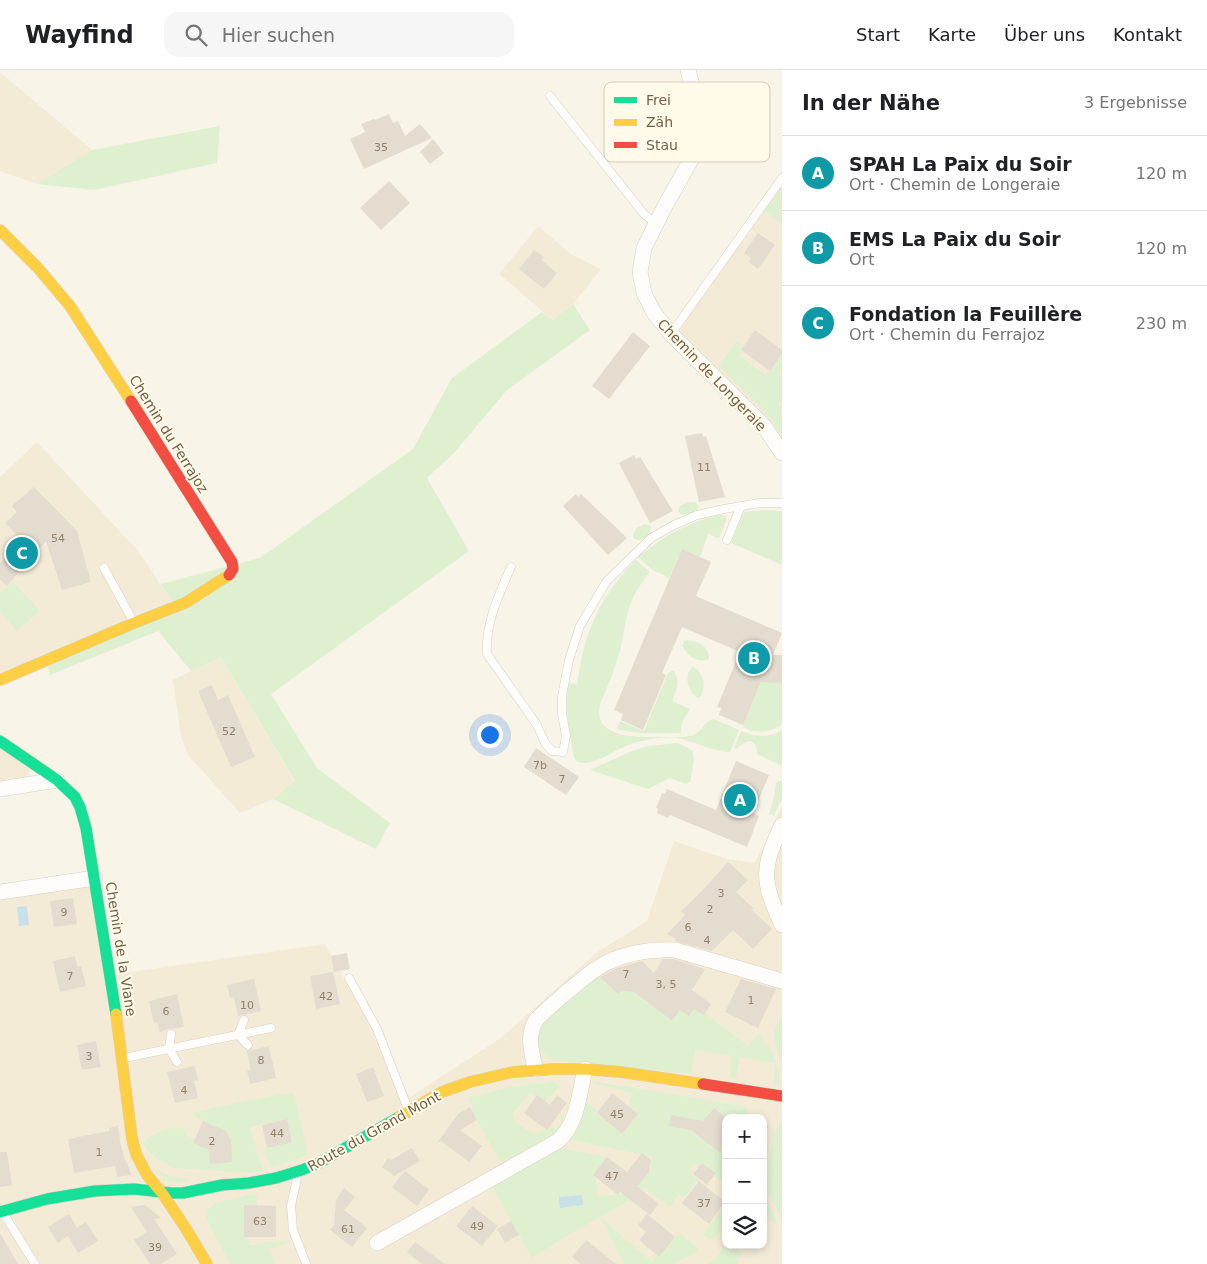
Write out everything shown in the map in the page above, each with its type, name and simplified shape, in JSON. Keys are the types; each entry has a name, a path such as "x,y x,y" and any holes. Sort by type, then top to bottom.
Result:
{"street":[{"name":"Chemin de Longeraie","path":"690,162 644,248 640,272 644,293 654,313 671,334 764,426 782,453"},
{"name":"Chemin du Ferrajoz","path":"0,230 38,268 70,306 232,562 234,569 228,578 185,603 0,680"},
{"name":"Chemin de la Viane","path":"0,741 57,780 75,797 80,807 86,828 116,1012 132,1138 136,1154 146,1175 162,1193 186,1227 207,1264"},
{"path":"0,789 57,780"},
{"path":"782,825 779,841 768,858 766,877 768,890 782,925"},
{"path":"0,892 94,878"},
{"path":"535,1069 530,1041 536,1020 591,973 605,964 628,955 675,950 782,982"},
{"name":"Route du Grand Mont","path":"1,1212 38,1200 80,1193 136,1189 162,1193 180,1193 283,1177 318,1163 442,1092 470,1082 513,1072 535,1069 585,1069 621,1072 782,1096"},
{"path":"377,1243 558,1141 573,1121 585,1069"}],"lane":[{"path":"550,96 644,214 656,224"},
{"path":"671,334 782,178"},
{"path":"511,567 499,593 490,624 486,643 487,654 537,725 552,751 563,752 566,736 562,714 562,696 569,660 580,626 606,582 651,538 674,525 697,515 741,506 760,503 782,503"},
{"path":"727,540 741,506"},
{"path":"104,568 134,623"},
{"path":"348,978 377,1029 408,1111"},
{"path":"238,1035 244,1020"},
{"path":"122,1059 272,1028"},
{"path":"171,1034 169,1049 176,1062"},
{"path":"238,1035 248,1045"},
{"path":"299,1172 291,1206 293,1230 306,1264"},
{"path":"1,1212 35,1264"}],"shaded area":[{"path":"0,72 92,150 37,184 0,171"},
{"path":"782,170 782,461 755,423 664,338"},
{"path":"538,226 572,255 601,269 573,304 553,320 499,274"},
{"path":"37,442 138,551 172,601 0,674 0,477"},
{"path":"221,657 295,782 273,799 240,813 189,756 181,737 173,680"},
{"path":"0,733 38,758 23,782 0,786"},
{"path":"782,806 782,1264 0,1264 0,887 92,875 109,975 325,944 410,1097 501,1038 596,953 647,921 674,841 727,859 755,863"}],"green space":[{"path":"220,126 217,163 94,190 37,184 92,150"},
{"path":"782,183 782,224 763,210"},
{"path":"573,304 590,330 507,390 455,452 427,478 469,551 271,694 317,768 390,823 376,849 273,799 295,781 221,657 191,671 158,631 50,675 44,656 172,601 161,584 260,558 413,449 452,378 542,312 553,320"},
{"path":"736,341 743,346 739,356 766,375 782,354 782,373 780,375 782,377 782,399 779,405 782,407 782,435 759,405 719,366"},
{"path":"687,502 695,502 698,505 698,509 690,514 680,514 678,511 680,506"},
{"path":"782,511 782,565 731,543 744,512"},
{"path":"722,515 727,518 719,538 708,534 700,557 682,549 669,578 653,570 638,557 680,529 701,520"},
{"path":"645,524 651,526 648,536 641,540 634,539 633,536 636,528"},
{"path":"636,560 650,572 638,588 630,605 620,651 600,707 599,715 602,723 616,733 636,737 687,737 694,735 707,722 714,719 739,730 730,752 711,749 681,739 667,738 633,743 589,763 577,762 574,757 567,711 569,683 577,684 585,644 595,617 613,586"},
{"path":"13,582 40,611 17,631 0,611 0,593"},
{"path":"687,640 702,645 709,654 709,659 697,660 690,656 682,645"},
{"path":"770,661 782,683 782,724 776,728 758,732 743,727 743,725"},
{"path":"694,667 700,673 704,684 703,692 698,698 688,684 689,672"},
{"path":"674,671 677,679 672,701 690,709 682,722 681,733 641,733 617,729 620,721 644,731 667,675"},
{"path":"782,730 782,766 757,754 757,749 753,742 744,743 737,749 734,748 741,731 767,736"},
{"path":"678,743 693,751 694,761 690,782 686,784 670,778 648,789 590,770 648,746"},
{"path":"782,781 782,798 774,816 769,814 776,783"},
{"path":"598,976 618,994 622,991 634,992 671,1021 680,1010 689,1016 695,1009 705,1013 748,1046 759,1033 763,1037 765,1045 769,1045 775,1059 779,1074 779,1085 773,1083 776,1063 740,1057 736,1078 729,1076 732,1056 695,1050 691,1074 553,1060 539,1046 537,1038 538,1027"},
{"path":"782,1016 782,1062 775,1044 774,1033"},
{"path":"552,1080 559,1086 546,1102 530,1092 513,1113 515,1120 534,1134 545,1129 547,1130 551,1125 556,1129 562,1122 557,1118 560,1114 566,1120 558,1130 544,1141 504,1162 500,1161 471,1109 473,1107 468,1098 509,1087 550,1082"},
{"path":"597,1082 744,1106 749,1113 722,1115 714,1108 694,1132 722,1152 722,1181 702,1163 699,1166 695,1163 690,1169 693,1172 691,1173 692,1175 698,1180 684,1198 679,1194 670,1207 645,1188 644,1192 568,1235 532,1258 491,1185 556,1147 607,1157 593,1175 596,1178 597,1196 639,1192 637,1175 650,1170 653,1155 639,1154 567,1139 585,1101 599,1111 597,1114 622,1134 638,1114 628,1106 632,1093 593,1083"},
{"path":"294,1092 308,1155 270,1168 264,1148 292,1141 286,1119 250,1127 263,1171 250,1173 174,1168 156,1158 143,1143 150,1136 179,1127 183,1128 186,1135 194,1139 193,1143 209,1150 210,1163 232,1162 231,1140 226,1131 196,1117 192,1113"},
{"path":"782,1121 782,1219 767,1190 769,1158 775,1131"},
{"path":"154,1168 169,1176 187,1180 168,1181"},
{"path":"246,1195 257,1196 257,1205 245,1205 249,1245 264,1244 264,1242 292,1241 270,1249 275,1264 230,1264 206,1218 208,1209 214,1204"},
{"path":"767,1198 778,1224 774,1224 767,1218"},
{"path":"722,1209 722,1229 710,1240 703,1234"},
{"path":"600,1217 652,1262 679,1233 699,1249 697,1252 673,1264 624,1264"},
{"path":"736,1249 741,1253 738,1264 708,1264 722,1250"}],"water":[{"path":"27,906 29,925 19,926 17,907"},
{"path":"582,1195 583,1205 560,1208 559,1197"}],"building":[{"path":"389,114 393,123 398,121 405,136 420,124 432,138 364,169 350,139 365,132 361,124"},
{"path":"433,139 444,153 430,164 420,152"},
{"path":"389,181 410,203 381,230 360,208"},
{"path":"758,233 775,245 758,269 749,262 751,258 744,253"},
{"path":"534,250 544,257 541,260 557,273 544,289 519,269"},
{"path":"755,330 782,350 782,354 770,371 741,350"},
{"path":"633,332 650,346 609,399 592,386"},
{"path":"702,433 703,437 706,436 725,497 699,502 685,436"},
{"path":"634,455 636,459 640,457 673,511 650,523 619,463"},
{"path":"34,487 77,531 91,582 62,590 46,541 7,586 0,579 0,563 22,540 5,523 17,512 12,506"},
{"path":"576,494 578,497 581,494 627,538 608,555 563,506"},
{"path":"682,549 711,562 696,596 782,633 773,655 782,655 782,683 761,682 743,725 719,715 721,708 717,707 740,652 682,627 662,673 666,675 643,730 621,720 623,714 614,710"},
{"path":"212,685 218,700 228,695 255,757 231,767 198,691"},
{"path":"536,748 579,777 566,795 524,767"},
{"path":"736,761 769,775 753,813 759,816 747,847 670,815 668,818 657,813 658,809 656,808 662,793 665,794 667,789 716,810"},
{"path":"728,862 748,880 736,892 772,929 753,949 733,930 712,951 675,941 676,939 667,934 685,915 681,911"},
{"path":"73,898 77,924 54,927 50,901"},
{"path":"347,953 350,969 334,972 331,956"},
{"path":"75,956 77,967 81,966 86,986 60,992 53,961"},
{"path":"663,959 674,959 705,969 692,990 711,1004 704,1015 694,1009 689,1016 680,1010 672,1021 634,992 622,991 618,994 600,977 617,968 642,961 654,973"},
{"path":"333,972 340,1004 316,1009 310,976"},
{"path":"254,979 261,1011 238,1016 234,997 230,998 227,985"},
{"path":"741,979 776,989 758,1028 725,1012"},
{"path":"177,994 184,1027 160,1032 157,1022 154,1023 149,1001"},
{"path":"96,1041 101,1067 82,1070 77,1045"},
{"path":"269,1046 276,1078 250,1084 247,1071 251,1070 247,1051"},
{"path":"195,1066 198,1080 194,1081 198,1098 175,1103 167,1072"},
{"path":"373,1067 384,1096 367,1102 356,1074"},
{"path":"612,1093 638,1114 622,1134 597,1113"},
{"path":"537,1095 550,1105 557,1095 567,1103 547,1130 524,1113"},
{"path":"470,1107 477,1120 460,1130 482,1146 469,1162 441,1141 437,1143 459,1113"},
{"path":"714,1108 722,1115 722,1150 720,1153 691,1130 669,1126 671,1115 703,1121"},
{"path":"287,1119 292,1142 267,1148 262,1125"},
{"path":"203,1121 226,1131 231,1140 232,1162 210,1164 209,1150 193,1143"},
{"path":"118,1126 124,1157 131,1175 117,1177 115,1166 74,1173 68,1139 109,1131 109,1128"},
{"path":"412,1148 420,1161 394,1176 382,1167 388,1158 391,1160"},
{"path":"0,1152 7,1152 12,1185 0,1187"},
{"path":"642,1153 651,1160 649,1172 637,1186 659,1204 650,1215 620,1192 618,1195 593,1175 607,1157 627,1172"},
{"path":"702,1163 716,1173 707,1185 693,1174"},
{"path":"405,1171 429,1190 417,1206 392,1187"},
{"path":"699,1181 722,1200 722,1206 709,1224 682,1203"},
{"path":"344,1188 355,1197 344,1210 367,1228 352,1247 330,1230 334,1225 336,1200"},
{"path":"145,1205 161,1218 154,1219 177,1254 161,1264 150,1264 134,1240 147,1232 131,1207"},
{"path":"244,1205 276,1206 276,1237 244,1237"},
{"path":"472,1206 498,1226 482,1246 456,1226"},
{"path":"69,1214 77,1228 86,1222 98,1241 78,1253 68,1236 58,1243 48,1227"},
{"path":"647,1214 675,1237 659,1257 639,1240 646,1232 638,1225"},
{"path":"511,1221 519,1235 505,1243 497,1229"},
{"path":"0,1233 18,1264 0,1264"},
{"path":"586,1240 616,1264 581,1264 572,1257"},
{"path":"415,1242 445,1264 422,1264 407,1252"}],"traffic: fast":[{"path":"0,741 57,780 75,797 80,807 86,828 116,1014"},
{"path":"0,1212 47,1199 95,1191 134,1189 183,1193 222,1185 276,1178 319,1163 399,1117"}],"traffic: slow":[{"path":"0,230 38,268 70,306 131,401"},
{"path":"0,680 185,603 229,575"},
{"path":"116,1014 132,1138 136,1154 147,1175 185,1227 207,1264"},
{"path":"399,1117 442,1092 470,1082 513,1072 585,1069 621,1072 703,1084"}],"traffic: jam":[{"path":"131,401 232,562 233,569 229,575"},
{"path":"703,1084 782,1096"}],"place":[{"name":"Fondation la Feuillère","path":"22,553"},
{"name":"EMS La Paix du Soir","path":"754,658"},
{"name":"SPAH La Paix du Soir","path":"740,800"}]}
